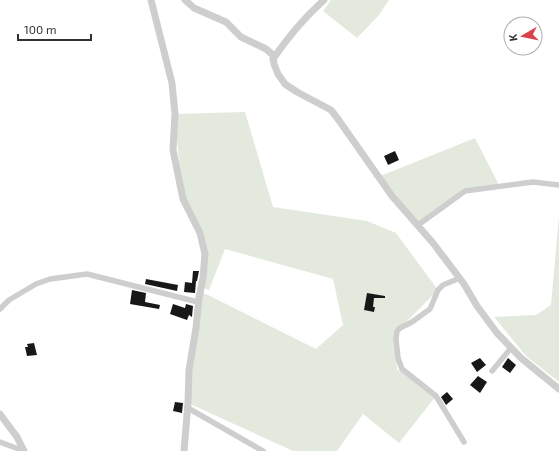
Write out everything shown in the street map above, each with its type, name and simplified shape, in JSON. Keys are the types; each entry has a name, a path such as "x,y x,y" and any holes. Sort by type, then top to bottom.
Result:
{"street":[{"path":"151,0 172,83 175,114 173,150 183,199 200,233 205,254 203,278 198,302 189,370 188,408 184,451"},
{"path":"185,0 194,8 226,22 241,37 266,49 273,55 278,74 285,84 331,110 392,196 418,225 460,278 477,306 497,333 511,348 559,389"},
{"path":"273,59 284,42 304,19 324,0"},
{"path":"418,225 465,191 533,182 559,185"},
{"path":"0,309 9,300 36,284 50,279 87,274 198,302"},
{"path":"460,278 443,285 438,290 430,309 412,322 400,328 397,331 396,339 398,358 402,369 436,396 464,442"},
{"path":"492,371 511,348"},
{"path":"188,408 263,451"},
{"path":"0,414 24,451"},
{"path":"0,442 24,451"}],"shaded area":[{"path":"331,0 389,0 379,15 357,38 323,11"},
{"path":"245,112 273,207 367,221 396,233 438,290 397,331 397,369 436,396 399,443 363,414 337,451 293,451 188,403 200,291 316,349 343,325 333,279 225,249 209,290 201,287 201,238 181,187 175,114"},
{"path":"475,138 500,187 465,191 418,225 378,177"},
{"path":"559,216 559,382 526,356 494,317 536,315 551,305"}],"building":[{"path":"395,151 399,160 388,165 384,156"},
{"path":"193,271 199,271 195,293 184,292 185,282 192,283"},
{"path":"146,279 178,285 177,291 145,284"},
{"path":"132,290 146,293 145,302 160,305 159,309 130,304"},
{"path":"367,293 385,296 385,298 374,298 374,312 364,310"},
{"path":"173,304 185,308 186,304 193,306 192,317 189,315 187,320 170,314"},
{"path":"34,343 37,355 27,356 25,347 28,347 27,344"},
{"path":"480,358 486,365 477,372 471,363"},
{"path":"508,358 516,365 510,373 502,367"},
{"path":"478,376 487,382 480,393 470,385"},
{"path":"447,392 453,399 446,405 441,397"},
{"path":"175,402 183,403 182,413 173,411"}]}
